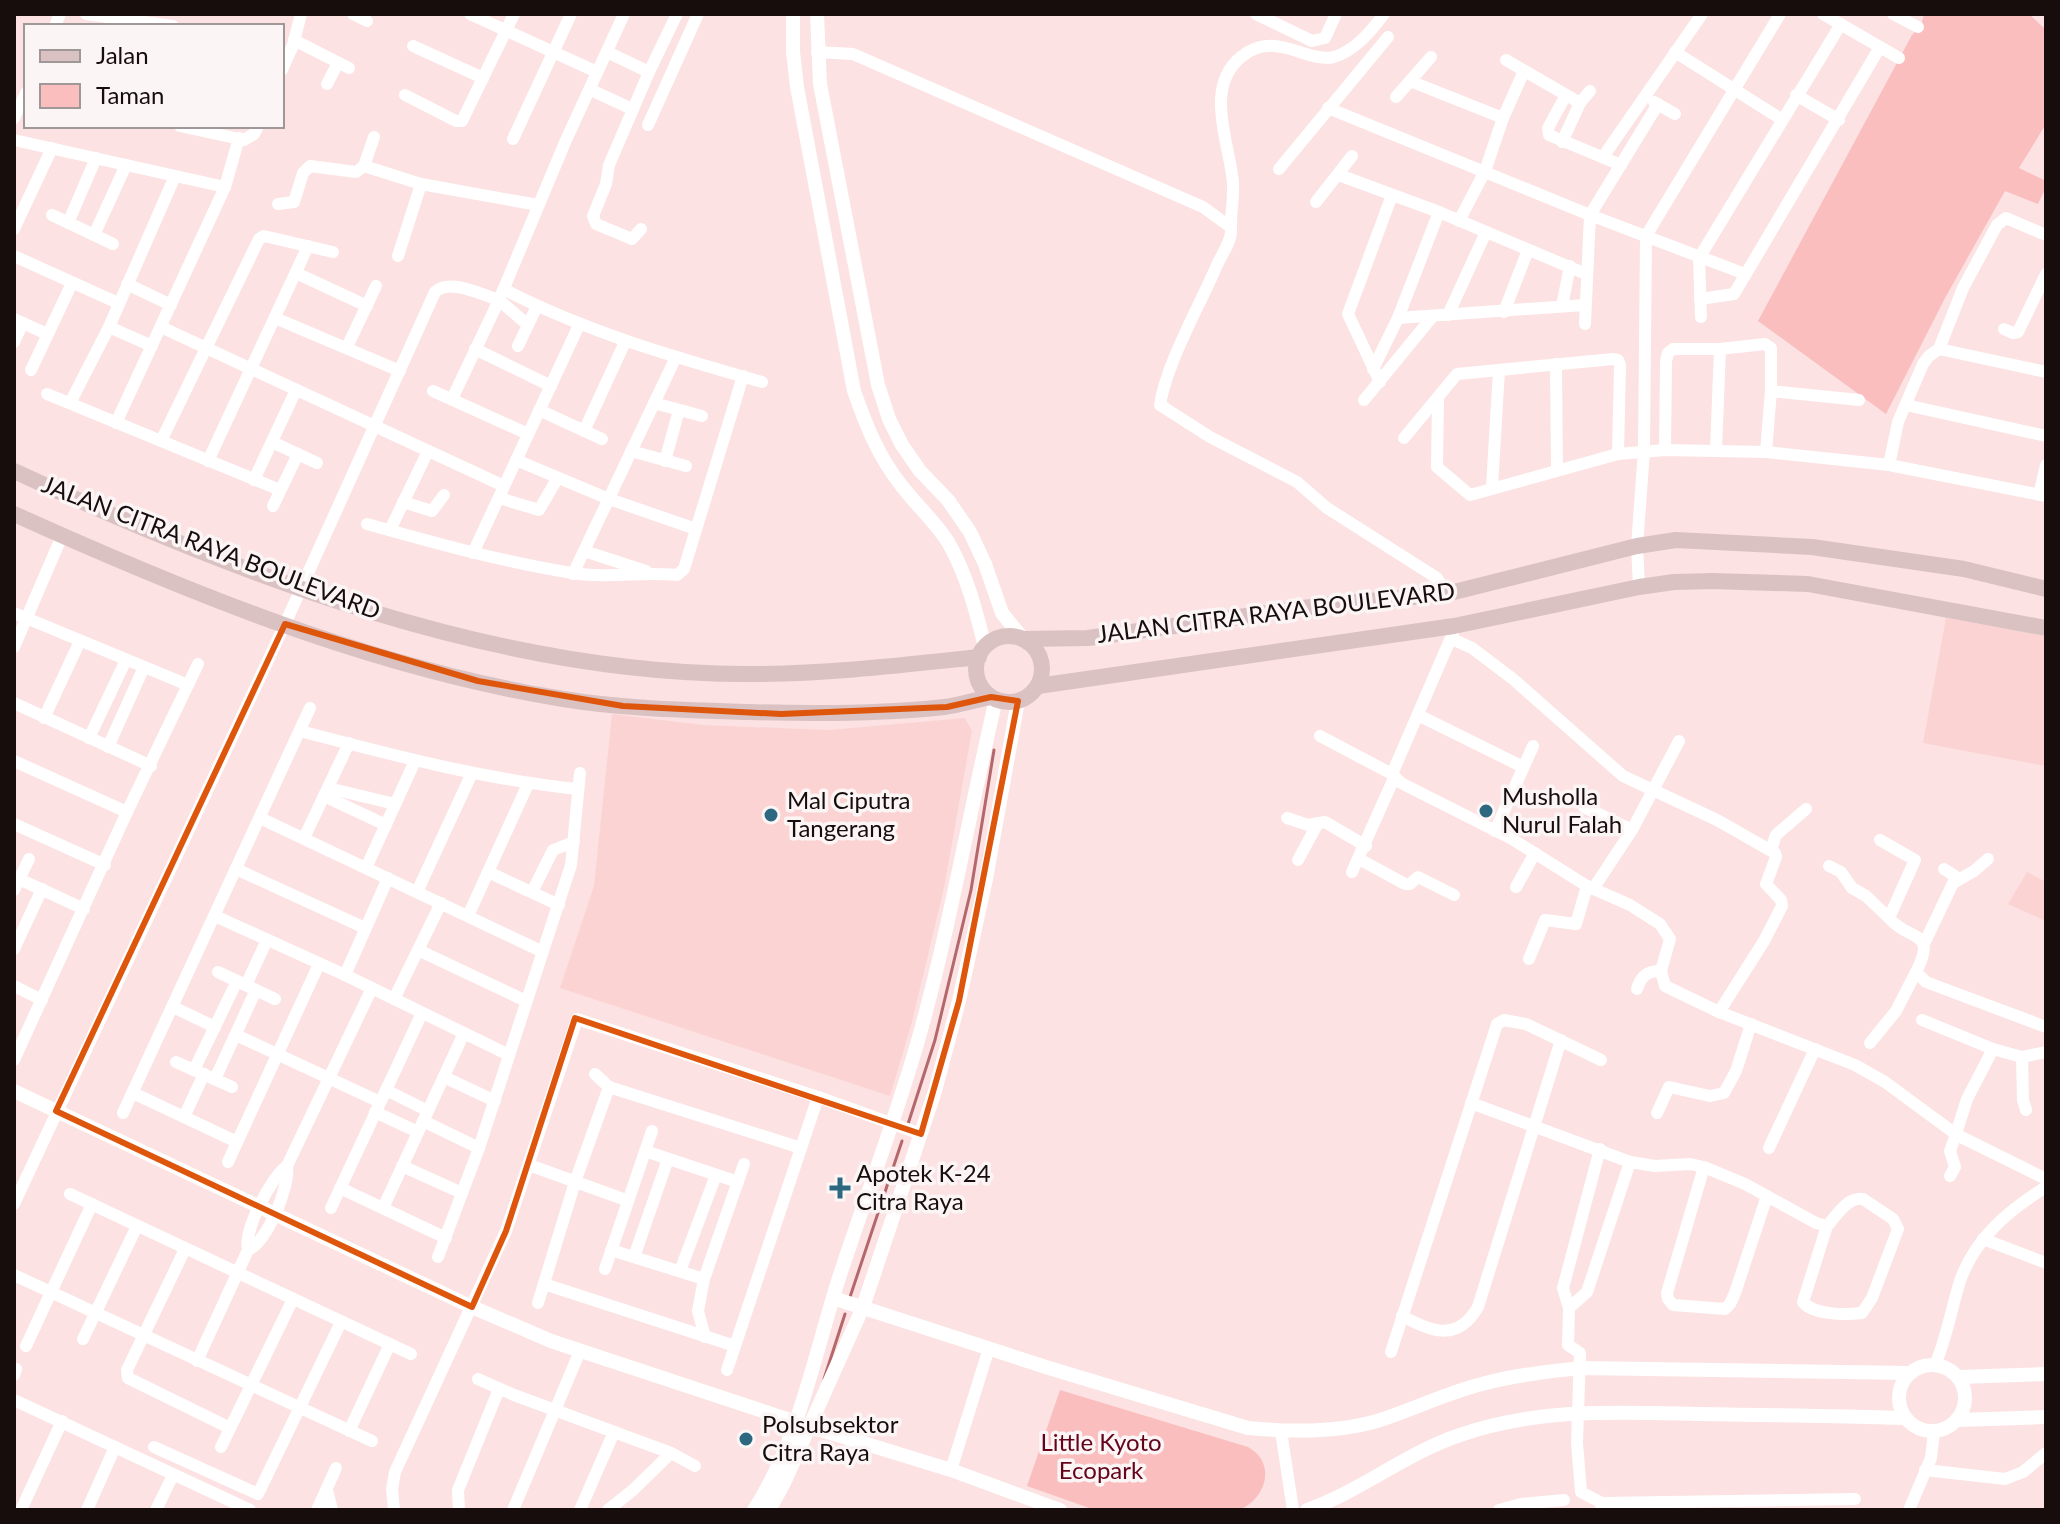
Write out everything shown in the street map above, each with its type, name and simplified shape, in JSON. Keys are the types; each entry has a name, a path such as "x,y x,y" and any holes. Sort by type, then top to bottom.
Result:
{"main road":[{"name":"JALAN CITRA RAYA BOULEVARD","path":"14,471 138,525 341,603 476,640 638,668 748,674 842,671 982,652"},
{"name":"JALAN CITRA RAYA BOULEVARD","path":"14,514 163,579 285,624 366,652 478,681 606,705 781,714 947,707 994,698"},
{"name":"JALAN CITRA RAYA BOULEVARD","path":"1023,639 1088,638 1325,605 1446,594 1637,546 1676,540 1812,547 1964,569 2046,589"},
{"name":"JALAN CITRA RAYA BOULEVARD","path":"1038,686 1453,632 1639,587 1712,581 1808,584 2046,628"},
{"path":"1003,637 1023,639 1039,654 1042,676 1038,686 1018,701 994,698 979,683 977,674 982,652 1003,637"}],"street":[{"path":"86,14 137,24"},
{"path":"284,63 301,14"},
{"path":"353,14 367,21"},
{"path":"470,14 597,72"},
{"path":"405,95 456,121 462,121 514,14"},
{"path":"513,139 571,14"},
{"path":"452,399 502,295 566,140 624,14"},
{"path":"641,229 632,239 593,221 609,165 677,14"},
{"path":"648,125 698,14"},
{"path":"793,14 793,52 806,141 854,391 881,458 902,487 930,515 956,559 974,605 982,652"},
{"path":"817,14 820,84 878,385 889,419 920,471 948,500 970,532 1002,613 1023,639"},
{"path":"1260,15 1312,41 1319,41 1325,38 1336,14"},
{"path":"1384,14 1369,34 1333,57 1275,46 1256,48 1231,67 1221,93 1233,183 1230,236 1166,379 1160,405 1198,430 1306,488 1327,508 1437,578 1446,594"},
{"path":"1603,157 1702,14"},
{"path":"1639,587 1637,546 1644,451 1646,236 1780,14"},
{"path":"1823,14 1899,58"},
{"path":"1893,14 1918,27"},
{"path":"1701,317 1699,258 1841,24"},
{"path":"1279,169 1388,37"},
{"path":"290,43 344,66 327,84"},
{"path":"413,46 483,78"},
{"path":"1700,299 1733,296 1880,47"},
{"path":"607,52 649,72"},
{"path":"793,52 853,54 1203,207 1229,226"},
{"path":"1675,52 1781,119"},
{"path":"1396,97 1431,57"},
{"path":"1506,60 1580,103"},
{"path":"1459,221 1485,171 1503,118 1524,71"},
{"path":"1410,81 1503,118"},
{"path":"591,90 632,109"},
{"path":"1562,142 1580,103 1590,91"},
{"path":"1566,95 1548,131 1551,137 1621,165"},
{"path":"1796,95 1839,120"},
{"path":"1645,96 1675,114"},
{"path":"14,118 24,97"},
{"path":"1585,324 1590,215 1658,104"},
{"path":"1328,108 1590,215 1745,274"},
{"path":"200,128 239,138 251,137 257,128"},
{"path":"278,204 294,202 303,173 310,166 356,172 364,166 374,137"},
{"path":"116,423 225,187 239,138"},
{"path":"14,140 225,187"},
{"path":"14,229 52,148"},
{"path":"1316,202 1352,156"},
{"path":"68,223 96,158"},
{"path":"94,235 126,165"},
{"path":"364,166 421,184 538,205"},
{"path":"1339,175 1439,212 1586,274"},
{"path":"70,403 109,327 175,176"},
{"path":"398,256 421,184"},
{"path":"1380,382 1348,314 1392,195"},
{"path":"1373,369 1398,318 1439,212"},
{"path":"52,215 113,244"},
{"path":"1889,465 1894,433 1923,364 1939,349 1963,288 2001,220 2006,218 2044,230"},
{"path":"1448,315 1486,232"},
{"path":"161,441 261,237 333,252"},
{"path":"208,461 308,246"},
{"path":"1504,312 1528,250"},
{"path":"14,256 118,303"},
{"path":"1562,306 1570,266"},
{"path":"296,273 367,306"},
{"path":"2004,329 2018,332 2046,274"},
{"path":"31,370 72,283"},
{"path":"127,284 171,305"},
{"path":"347,347 376,286"},
{"path":"14,1204 438,288 451,286 502,295 625,342 762,382"},
{"path":"502,295 528,325"},
{"path":"1398,318 1585,305"},
{"path":"518,346 537,306"},
{"path":"1364,400 1433,316"},
{"path":"275,318 400,371"},
{"path":"14,342 18,321 47,334"},
{"path":"473,553 579,325"},
{"path":"109,327 152,346"},
{"path":"161,327 428,451 538,510 557,479"},
{"path":"584,431 625,342"},
{"path":"1665,450 1668,353 1673,349 1769,345 1771,391 1766,452"},
{"path":"475,349 551,386"},
{"path":"1716,450 1720,349"},
{"path":"1939,349 2046,372"},
{"path":"573,574 676,357"},
{"path":"1404,438 1457,374 1613,359 1620,362 1618,454"},
{"path":"1556,364 1557,470"},
{"path":"1492,487 1499,370"},
{"path":"367,524 473,553 573,574 680,573 684,569 743,376"},
{"path":"254,480 296,390"},
{"path":"433,391 528,434"},
{"path":"1771,391 1859,400"},
{"path":"47,394 280,490"},
{"path":"1438,397 1438,470 1470,495 1618,454 1644,451 1766,452 1889,465 2042,495 2046,465"},
{"path":"654,403 702,416"},
{"path":"1906,405 2046,436"},
{"path":"539,410 602,439"},
{"path":"665,461 679,410"},
{"path":"272,442 317,463"},
{"path":"390,530 428,451"},
{"path":"631,451 686,466"},
{"path":"273,506 298,454"},
{"path":"516,460 609,499 696,529"},
{"path":"403,502 432,511 444,495"},
{"path":"14,647 62,536"},
{"path":"584,551 650,572"},
{"path":"14,613 188,685"},
{"path":"1352,872 1366,846 1453,632 1513,679 1623,776 1717,820 1771,850 1776,857 1766,884 1781,900 1782,906 1764,941 1719,1012"},
{"path":"44,718 80,641"},
{"path":"89,738 126,660"},
{"path":"14,1060 18,1042 42,1000 198,664"},
{"path":"108,747 144,667"},
{"path":"754,1510 802,1424 849,1303 947,930 994,698"},
{"path":"769,1510 784,1483 802,1424 918,1133 959,1001 986,879 1018,701"},
{"path":"14,704 151,766"},
{"path":"123,1113 310,708"},
{"path":"1418,715 1523,767"},
{"path":"300,731 472,773 528,784 577,789"},
{"path":"1320,736 1535,853 1590,887 1630,905 1667,931 1670,939 1661,971 1665,986 1719,1012 1855,1065 1885,1082 1957,1135 2046,1179"},
{"path":"1529,959 1545,920 1576,924 1590,887 1632,830 1679,741"},
{"path":"304,838 349,743"},
{"path":"1495,831 1533,746"},
{"path":"14,761 127,812"},
{"path":"366,868 415,761"},
{"path":"417,892 472,773"},
{"path":"438,1257 495,1101 571,865 580,773"},
{"path":"468,916 528,784"},
{"path":"326,792 395,804"},
{"path":"326,792 386,825"},
{"path":"1584,807 1632,830"},
{"path":"1771,850 1776,835 1806,809"},
{"path":"260,818 541,951"},
{"path":"1287,818 1303,824 1325,822 1366,846"},
{"path":"1298,860 1318,823"},
{"path":"14,824 105,865"},
{"path":"1880,840 1915,860 1889,918"},
{"path":"532,892 553,850 574,842"},
{"path":"1516,887 1535,853"},
{"path":"29,859 17,884 42,889 84,909"},
{"path":"1359,859 1405,884 1410,884 1415,877 1420,878 1454,895"},
{"path":"1924,944 1953,883 1988,859"},
{"path":"1829,866 1841,872 1852,888 1866,896 1893,923 1918,936 1924,944 1925,953 1896,1011 1870,1043"},
{"path":"236,869 365,928"},
{"path":"1944,869 1958,878"},
{"path":"488,872 559,905"},
{"path":"345,975 388,878"},
{"path":"14,949 42,889"},
{"path":"394,999 441,903"},
{"path":"215,916 509,1055"},
{"path":"204,1075 236,1035 247,985 267,940"},
{"path":"418,950 526,1001"},
{"path":"228,1162 319,964"},
{"path":"1637,989 1643,975 1661,971"},
{"path":"218,972 275,999"},
{"path":"1916,972 1926,982 2046,1027"},
{"path":"184,1117 204,1075 215,1027 247,985"},
{"path":"14,986 42,1000"},
{"path":"270,1204 272,1182 276,1174 287,1166 372,988"},
{"path":"173,1007 215,1027"},
{"path":"331,1208 422,1013"},
{"path":"394,1510 392,1489 395,1472 506,1231 577,1019 818,1097 918,1133"},
{"path":"1391,1352 1497,1024 1512,1020 1526,1024 1601,1060"},
{"path":"1922,1020 1993,1049 2022,1057 2046,1052"},
{"path":"1657,1113 1669,1087 1710,1096 1724,1093 1736,1071 1751,1024"},
{"path":"383,1208 464,1033"},
{"path":"236,1035 479,1148"},
{"path":"1402,1316 1438,1332 1451,1330 1474,1315 1561,1040"},
{"path":"1769,1148 1815,1049"},
{"path":"1950,1176 1955,1162 1950,1151 1967,1099 1993,1049"},
{"path":"2022,1057 2026,1110"},
{"path":"176,1062 232,1087"},
{"path":"595,1074 609,1087 801,1148"},
{"path":"444,1077 495,1101"},
{"path":"538,1303 575,1182 609,1087"},
{"path":"14,1091 59,1106 478,1296 580,1351 802,1424 953,1462 1060,1510"},
{"path":"133,1093 237,1142"},
{"path":"727,1370 818,1097"},
{"path":"380,1101 423,1121"},
{"path":"1471,1103 1630,1162 1704,1167 1745,1184 1827,1226"},
{"path":"605,1269 652,1131"},
{"path":"1581,1492 1580,1353 1568,1345 1569,1308 1563,1288 1600,1149"},
{"path":"645,1151 738,1182"},
{"path":"634,1257 668,1159"},
{"path":"1569,1308 1587,1292 1630,1162"},
{"path":"705,1337 698,1311 704,1279 744,1164"},
{"path":"529,1165 626,1200"},
{"path":"197,1361 248,1250 246,1240 270,1204 285,1188 287,1166"},
{"path":"402,1166 462,1193"},
{"path":"1704,1167 1667,1293 1673,1305 1728,1307 1767,1196"},
{"path":"680,1271 716,1175"},
{"path":"1935,1365 1947,1337 1961,1281 1983,1239 2009,1212 2046,1187"},
{"path":"340,1188 446,1238"},
{"path":"70,1194 411,1354"},
{"path":"1858,1198 1870,1203 1896,1224 1897,1234 1872,1298 1862,1313 1810,1309 1803,1302 1827,1226 1849,1202 1858,1198"},
{"path":"26,1346 92,1204"},
{"path":"83,1339 137,1226"},
{"path":"1983,1239 2046,1263"},
{"path":"185,1249 127,1370 128,1378 230,1428"},
{"path":"611,1250 704,1279"},
{"path":"14,1275 372,1441"},
{"path":"544,1284 735,1346"},
{"path":"221,1447 293,1299"},
{"path":"849,1303 1248,1428 1281,1431 1329,1429 1375,1421 1480,1384 1527,1373 1909,1373"},
{"path":"154,1447 257,1495 341,1322"},
{"path":"349,1431 390,1344"},
{"path":"953,1462 989,1348"},
{"path":"513,1510 580,1351"},
{"path":"1935,1365 1948,1369 1958,1377 1965,1391 1965,1406 1958,1420 1934,1432 1917,1429 1904,1418 1898,1402 1901,1385 1909,1373 1921,1366 1935,1365"},
{"path":"1958,1377 2046,1374"},
{"path":"478,1379 671,1453 695,1466"},
{"path":"459,1510 458,1490 499,1389"},
{"path":"14,1400 229,1505 250,1510"},
{"path":"1307,1510 1327,1503 1436,1444 1461,1434 1578,1405 1904,1418"},
{"path":"1958,1420 2046,1417"},
{"path":"21,1510 62,1421"},
{"path":"1281,1431 1293,1510"},
{"path":"580,1510 614,1432"},
{"path":"1909,1510 1931,1458 1934,1432"},
{"path":"87,1510 115,1447"},
{"path":"608,1510 671,1453"},
{"path":"1925,1470 2005,1479 2023,1472 2046,1453"},
{"path":"317,1510 336,1468"},
{"path":"156,1510 173,1475"},
{"path":"327,1490 332,1510"},
{"path":"1499,1510 1521,1504 1563,1505 1581,1492"},
{"path":"1581,1492 1602,1507 1818,1505 1855,1499"}],"highlighted area":[{"path":"285,624 478,681 623,706 781,714 947,707 991,697 1018,701 959,1001 921,1134 575,1018 506,1231 472,1307 56,1111"}],"shaded area":[{"path":"1946,618 2046,636 2046,766 1923,743"},
{"path":"612,714 703,725 829,730 965,718 972,731 944,888 912,1022 890,1096 560,988 594,886"},
{"path":"2027,872 2046,882 2046,921 2008,904"}],"green space":[{"path":"1924,14 2029,14 2046,30 2046,124 2019,168 2046,181 2046,187 2038,204 2005,191 1945,298 1886,414 1758,321 1912,35 1921,26"},
{"name":"Little Kyoto Ecopark","path":"1060,1390 1248,1447 1263,1462 1265,1471 1261,1489 1256,1498 1239,1510 1095,1510 1027,1486"}],"waterway":[{"path":"908,1124 935,1040 971,890 994,750"},
{"path":"850,1297 902,1141"},
{"path":"824,1379 845,1314"}],"place":[{"name":"Musholla Nurul Falah","path":"1486,811"},
{"name":"Mal Ciputra Tangerang","path":"771,815"},
{"name":"Apotek K-24 Citra Raya","path":"840,1188"},
{"name":"Polsubsektor Citra Raya","path":"746,1439"}]}
